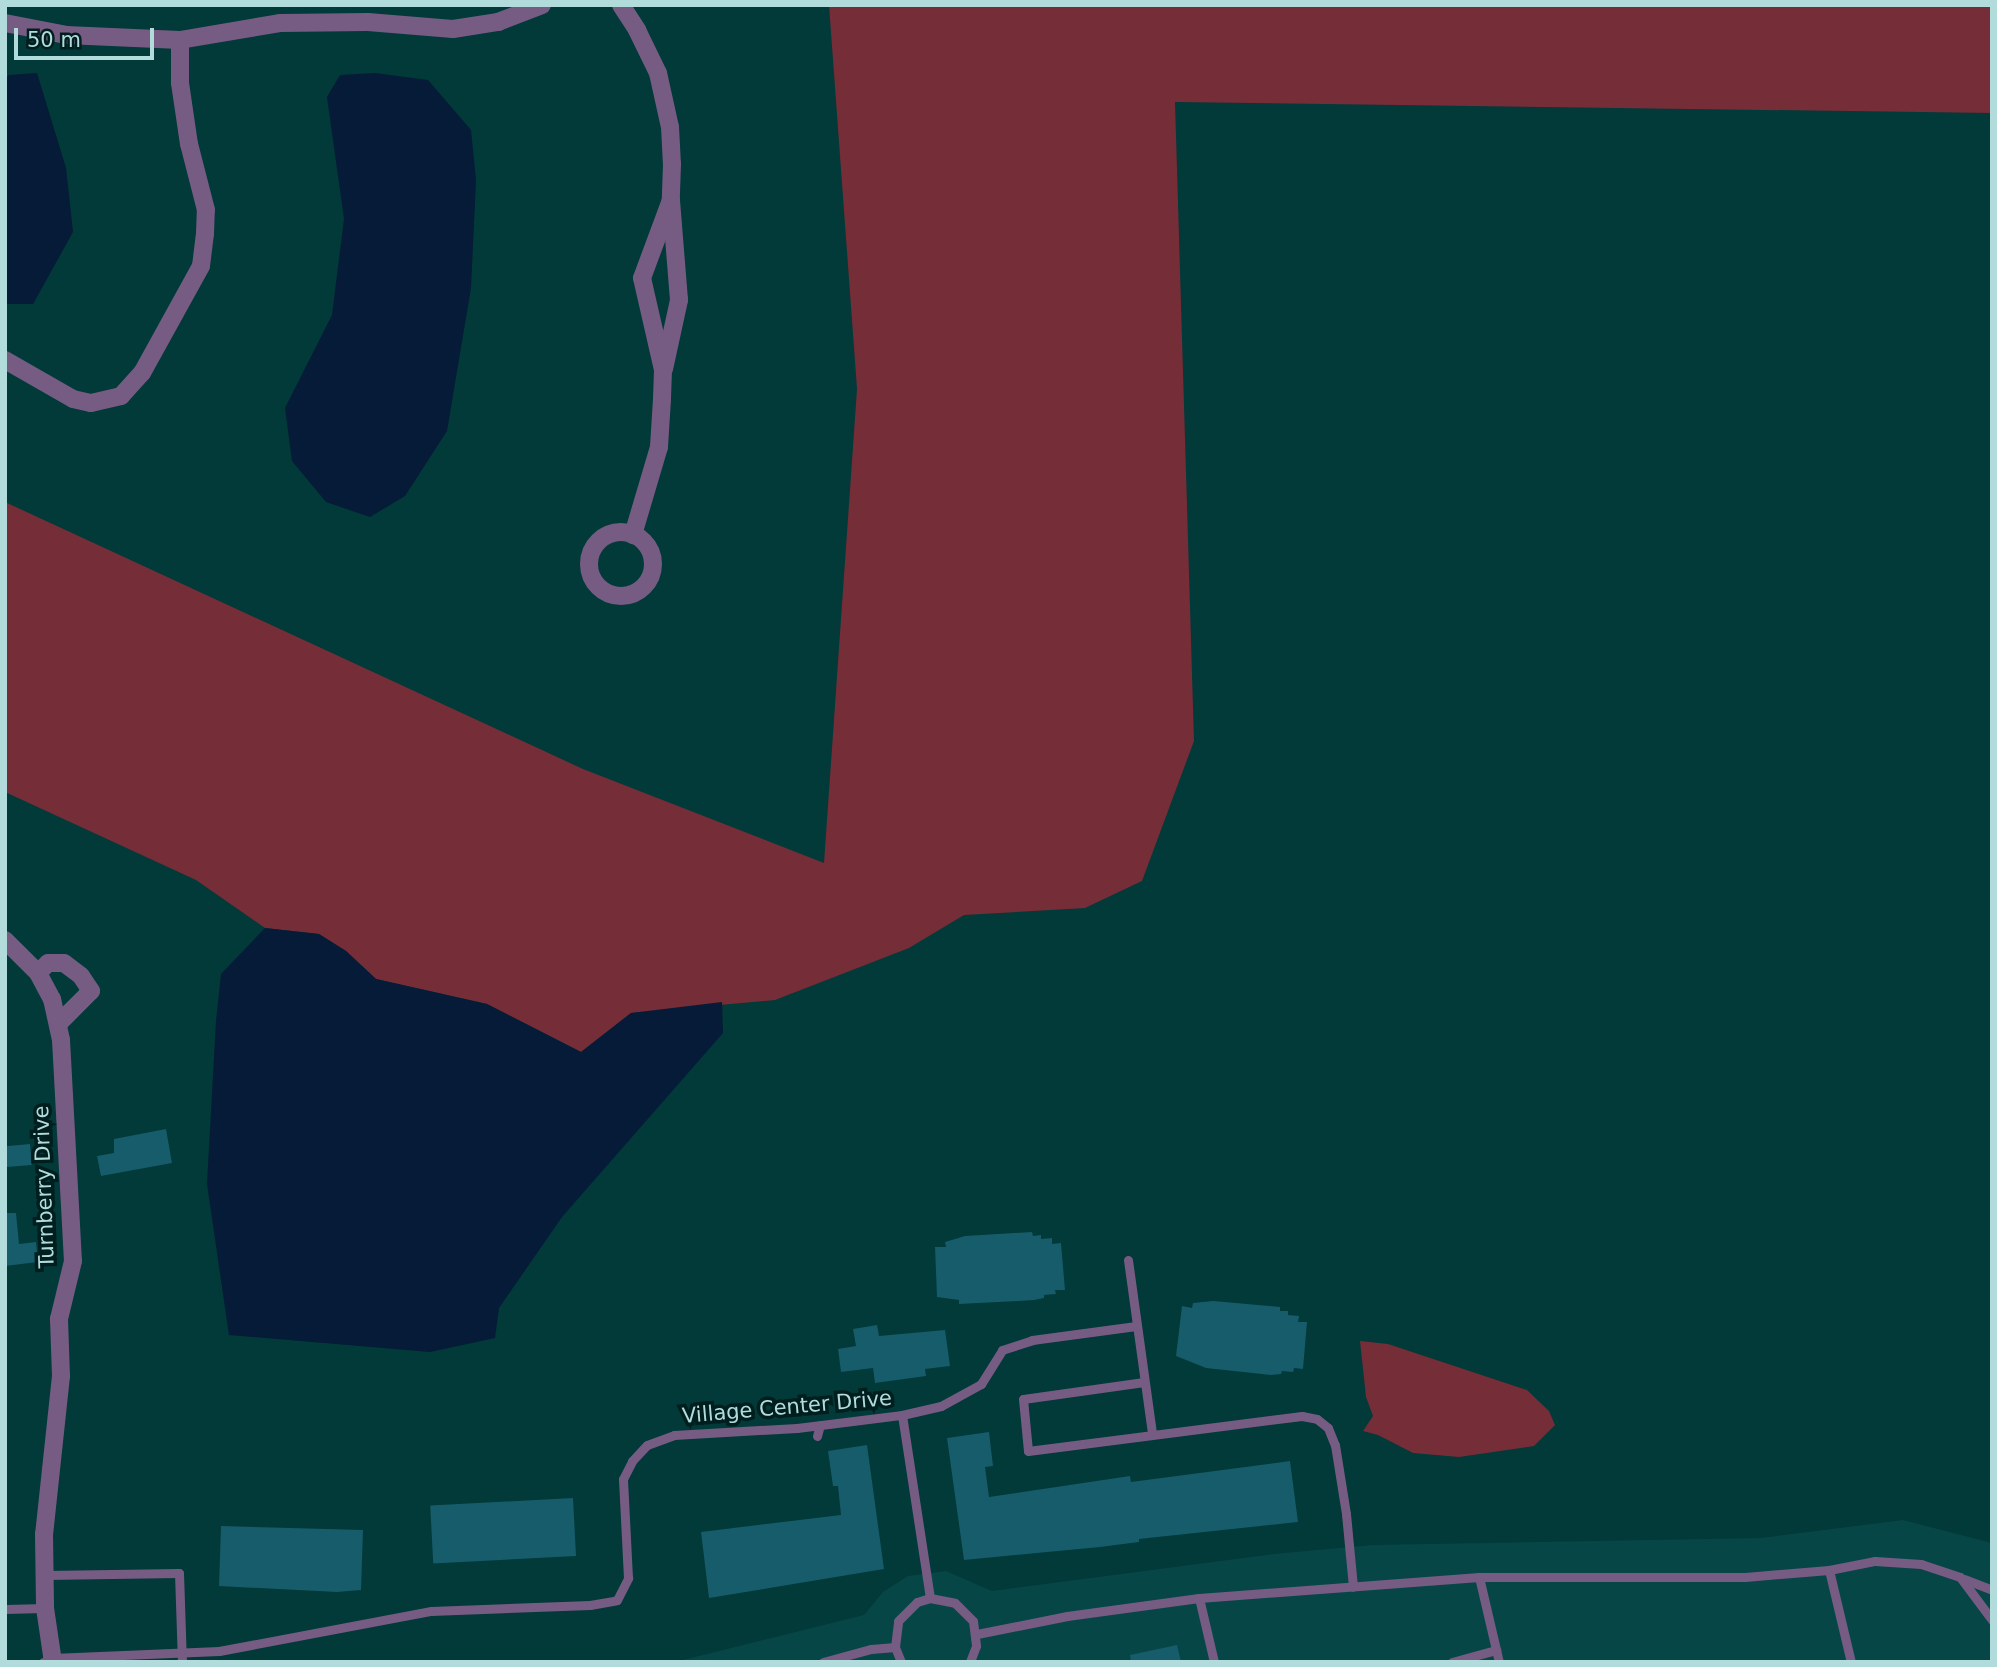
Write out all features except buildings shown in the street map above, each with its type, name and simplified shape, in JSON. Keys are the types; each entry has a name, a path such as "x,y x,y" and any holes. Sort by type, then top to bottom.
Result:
{"street":[{"path":"5,23 66,35 180,40 280,23 368,22 453,29 498,22 542,5"},
{"path":"621,5 637,30 658,73 670,127 671,200 679,300 663,370 659,447 632,535"},
{"path":"5,360 73,399 91,402 121,396 142,373 201,266 206,210 189,144 180,83 180,40"},
{"path":"663,370 642,278 671,200"},
{"name":"Turnberry Drive","path":"5,940 38,973 52,999 59,1023 73,1261 59,1319 61,1376 46,1512 45,1608 50,1661"},
{"path":"38,973 48,963 64,963 81,976 90,991 59,1023"}],"lane":[{"path":"1128,1261 1152,1433"},
{"name":"Village Center Drive","path":"50,1661 182,1658 431,1611 590,1605 617,1600 628,1578 623,1479 632,1461 647,1445 674,1435 820,1425 902,1415 941,1406 981,1384 1002,1350 1032,1340 1136,1326"},
{"path":"1144,1382 1023,1399 1028,1451 1152,1433 1302,1416 1317,1419 1328,1428 1335,1445 1348,1530 1353,1587"},
{"path":"902,1415 930,1598"},
{"path":"817,1436 820,1425"},
{"path":"977,1634 1067,1616 1199,1598 1479,1577 1745,1577 1886,1562 1921,1564 1992,1590"},
{"path":"1829,1570 1851,1662"},
{"path":"45,1575 179,1573 182,1658"},
{"path":"1479,1577 1499,1662"},
{"path":"1960,1577 1992,1620"},
{"path":"901,1662 895,1647 894,1633 906,1610 930,1598 943,1599 966,1611 977,1634 970,1662"},
{"path":"1199,1598 1214,1662"},
{"path":"5,1609 45,1608"},
{"path":"823,1662 871,1649 895,1647"},
{"path":"1452,1662 1496,1650"}],"shaded area":[{"path":"829,5 1992,5 1992,113 1175,102 1194,741 1142,881 1085,908 964,915 909,948 775,1000 631,1013 581,1052 487,1004 376,979 346,951 319,934 265,928 196,880 5,792 5,502 583,769 824,863 857,389"},
{"path":"37,73 66,168 73,232 33,304 5,304 5,79 9,75"},
{"path":"375,73 428,80 471,130 476,180 471,288 447,431 405,496 370,517 326,502 292,461 285,408 332,315 344,219 327,97 340,75"},
{"path":"265,928 319,934 346,951 376,979 487,1004 581,1052 631,1013 722,1002 723,1033 562,1217 499,1308 495,1338 430,1352 229,1335 207,1184 216,1021 221,974"},
{"path":"1360,1341 1388,1344 1527,1390 1549,1411 1555,1425 1534,1446 1459,1457 1413,1453 1378,1435 1363,1431 1373,1416 1366,1397"},
{"path":"1903,1520 1992,1543 1992,1662 675,1662 864,1615 883,1592 908,1576 946,1571 992,1591 1273,1554 1372,1545 1761,1538"}]}
